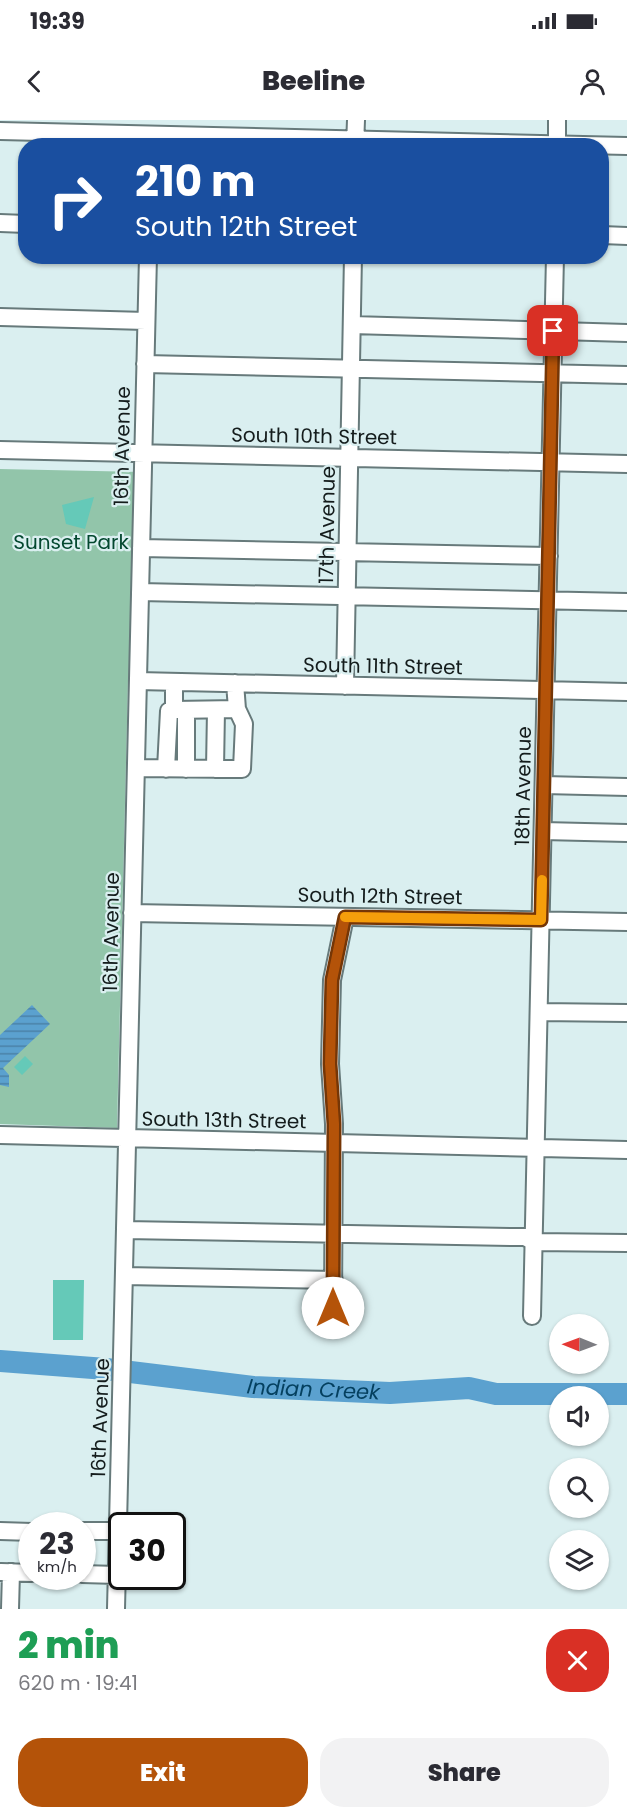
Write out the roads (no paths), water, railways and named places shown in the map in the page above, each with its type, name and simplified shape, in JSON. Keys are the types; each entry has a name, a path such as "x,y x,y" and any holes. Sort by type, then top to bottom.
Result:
{"street":[{"path":"355,138 356,120"},
{"path":"557,120 557,138"},
{"path":"0,131 242,138"},
{"path":"609,146 627,146"},
{"path":"0,223 18,224"},
{"path":"609,235 627,236"},
{"name":"16th Avenue","path":"119,1512 148,264"},
{"name":"17th Avenue","path":"345,686 353,264"},
{"name":"18th Avenue","path":"532,1316 555,264"},
{"path":"0,317 146,321"},
{"path":"352,325 627,333"},
{"path":"145,364 627,375"},
{"name":"South 10th Street","path":"0,450 627,464"},
{"path":"141,548 549,556"},
{"path":"140,592 627,602"},
{"name":"South 11th Street","path":"138,681 627,692"},
{"path":"174,682 176,710 186,769"},
{"path":"135,768 242,770 244,724 237,709 236,683"},
{"path":"176,710 237,709"},
{"path":"166,769 176,710"},
{"path":"215,769 216,710"},
{"path":"544,785 627,787"},
{"path":"543,831 627,833"},
{"name":"South 12th Street","path":"132,914 627,922"},
{"path":"333,1308 334,1143 330,1064 332,980 345,917"},
{"path":"539,1012 627,1013"},
{"name":"South 13th Street","path":"0,1135 627,1149"},
{"path":"125,1230 525,1237 534,1242 627,1243"},
{"path":"124,1276 334,1280"},
{"path":"0,1531 18,1532"},
{"path":"5,1572 10,1609"},
{"name":"16th Avenue","path":"116,1609 117,1590"}],"water":[{"path":"32,1005 50,1024 3,1068 9,1075 9,1087 0,1085 0,1035"}],"waterway":[{"name":"Indian Creek","path":"0,1361 106,1369 253,1387 390,1393 469,1388 496,1394 627,1394"}],"park label":[{"name":"Sunset Park","path":"71,542"}]}
